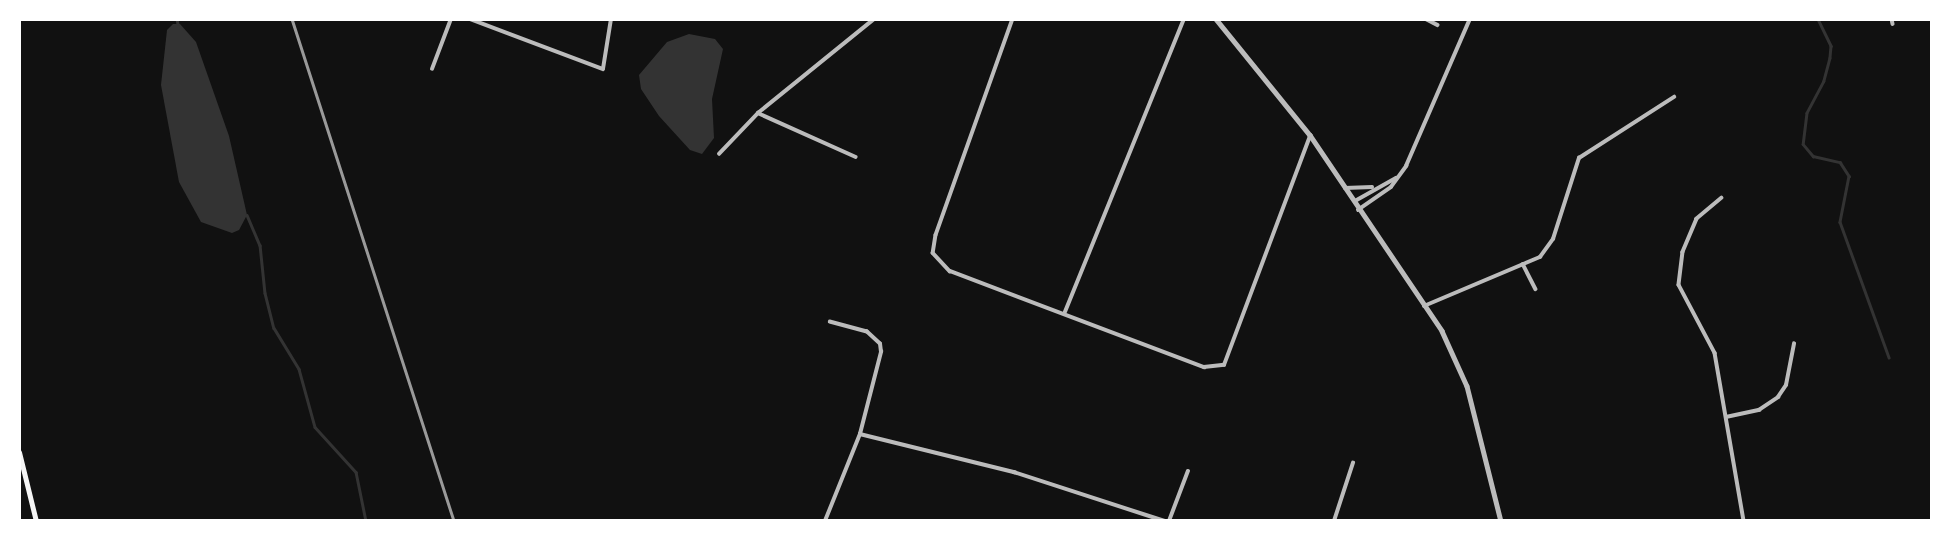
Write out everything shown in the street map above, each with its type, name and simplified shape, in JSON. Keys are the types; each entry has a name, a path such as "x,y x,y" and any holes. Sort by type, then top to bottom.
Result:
{"main road":[{"path":"19,452 36,521"}],"street":[{"path":"432,69 452,19"},
{"path":"470,19 603,69 611,19"},
{"path":"719,154 758,113 874,19"},
{"path":"1013,19 948,196 933,253 938,262 1064,313 1205,367 1224,365 1310,135"},
{"path":"1064,313 1184,19"},
{"path":"1216,19 1310,135 1442,331 1467,386 1501,521"},
{"path":"1426,19 1438,24"},
{"path":"1358,210 1391,187 1418,144 1470,19"},
{"path":"1424,306 1540,257 1553,239 1579,158 1674,96"},
{"path":"758,113 856,157"},
{"path":"1353,202 1377,186 1396,178"},
{"path":"1344,188 1377,186"},
{"path":"1722,198 1697,219 1679,276 1685,301 1715,353 1744,521"},
{"path":"1523,264 1536,289"},
{"path":"825,521 860,434 880,344 867,332 830,322"},
{"path":"1726,417 1759,410 1778,397 1786,385 1794,344"},
{"path":"860,434 1014,472 1167,521 1188,471"},
{"path":"1340,521 1335,519 1353,463"}],"shaded area":[{"path":"173,24 180,24 196,42 229,136 247,215 239,230 232,233 201,222 179,182 161,85 167,30"},
{"path":"689,34 715,39 723,49 712,99 714,138 702,154 690,150 659,116 641,89 639,75 667,42"}],"waterway":[{"path":"177,19 178,24"},
{"path":"1818,19 1831,46 1830,58 1824,81 1807,113 1803,144 1813,156 1840,162 1849,176 1840,222 1889,357"},
{"path":"247,215 260,245 265,293 274,328 299,369 315,427 356,472 366,521"}],"railway":[{"path":"292,19 454,521"}]}
